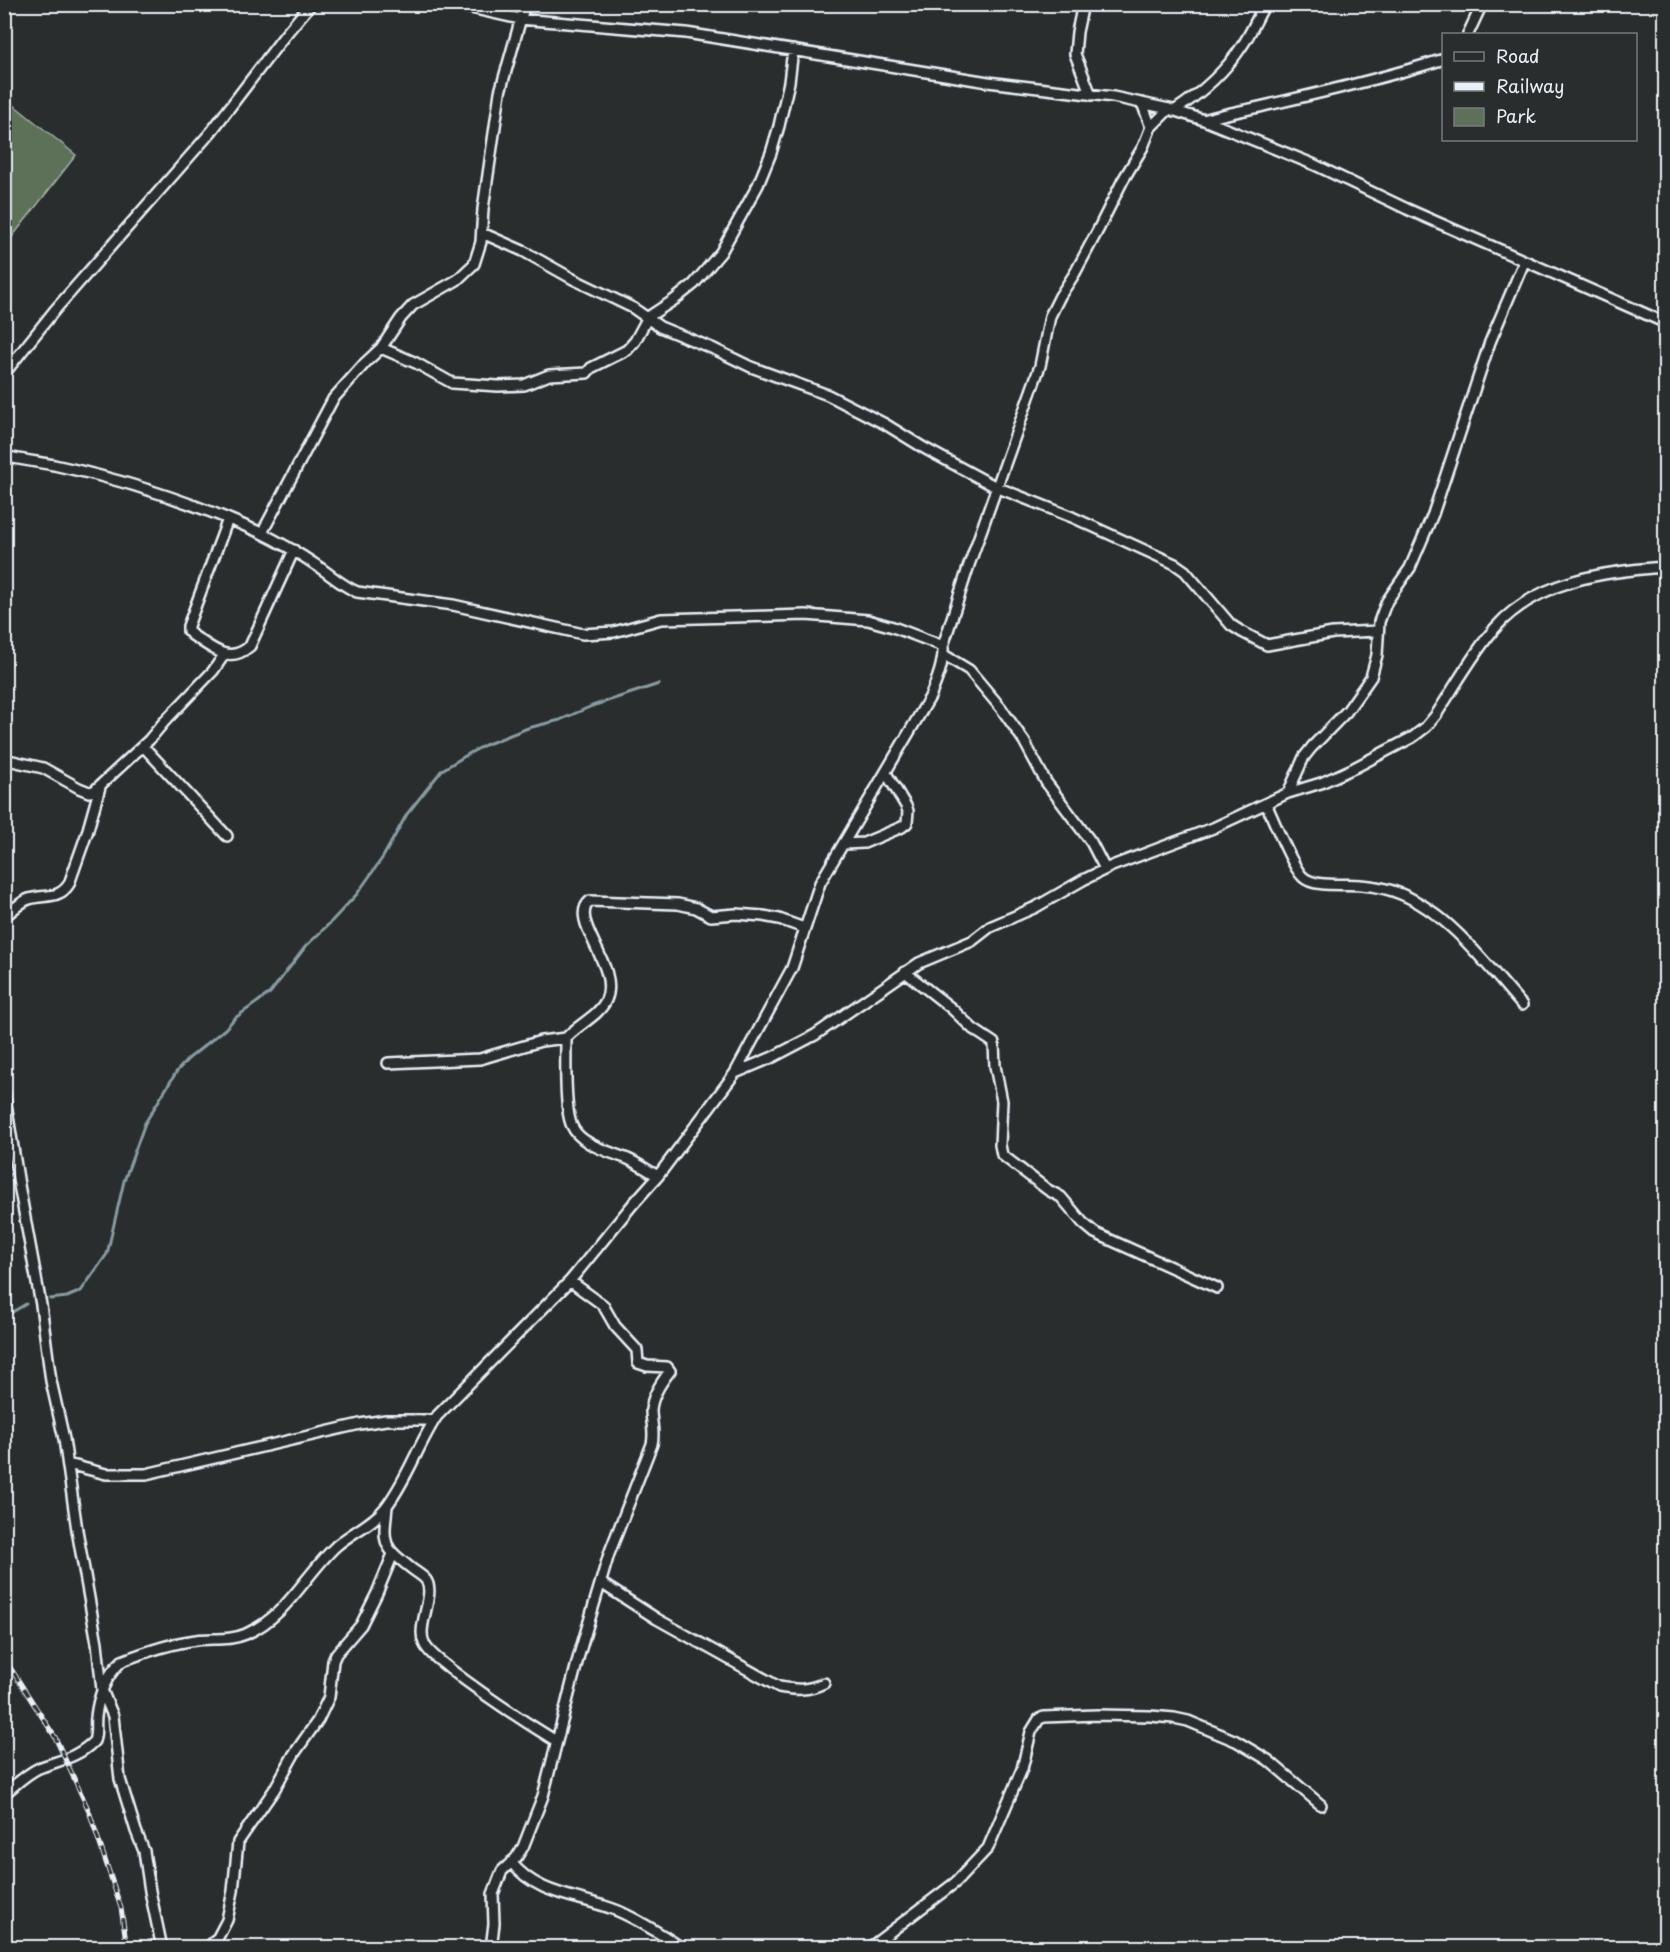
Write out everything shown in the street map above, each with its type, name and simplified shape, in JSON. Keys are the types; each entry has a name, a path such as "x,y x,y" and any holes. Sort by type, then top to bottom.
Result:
{"street":[{"path":"4,374 54,311 212,132 311,4"},
{"path":"453,4 520,19 686,33 987,82 1142,103 1172,110 1204,120 1315,165 1396,205 1665,323"},
{"path":"262,533 333,399 381,348 401,318 413,305 457,280 474,264 481,242 483,209 500,92 525,4"},
{"path":"1083,4 1075,54 1091,95"},
{"path":"4,1794 32,1772 65,1760 94,1741 102,1690 116,1666 122,1661 189,1641 231,1638 258,1628 296,1595 323,1558 379,1516 387,1506 434,1420 446,1405 484,1370 570,1281 658,1176 735,1073 792,968 820,883 930,697 938,678 969,565 1040,366 1050,316 1143,147 1151,127 1172,110 1204,90 1241,47 1265,4"},
{"path":"1468,33 1482,4"},
{"path":"381,348 416,363 452,383 498,386 524,385 549,375 587,372 623,353 635,341 648,317 694,284 722,252 758,185 779,126 789,82 793,50"},
{"path":"1204,120 1275,104 1442,59"},
{"path":"1142,103 1151,127"},
{"path":"482,233 523,251 573,279 633,308 660,327 680,337 714,349 777,377 828,395 885,424 996,487 1083,521 1175,564 1185,571 1231,625 1267,645 1333,633 1378,631"},
{"path":"1288,793 1304,757 1347,711 1371,677 1377,656 1378,631 1383,611 1387,601 1410,568 1433,514 1490,342 1524,262"},
{"path":"4,456 113,479 176,498 262,533 294,550 346,588 357,592 453,605 583,634 615,632 661,619 806,615 868,620 893,627 944,650 969,670 1001,708 1024,741 1046,782 1091,842 1105,869"},
{"path":"228,519 188,626 188,631 192,635 224,655 242,653 250,646 294,550"},
{"path":"735,1073 773,1057 815,1035 919,963 972,940 990,927 1036,907 1105,869 1213,828 1288,793 1312,786 1354,768 1413,737 1436,715 1495,627 1512,612 1547,590 1605,574 1665,567"},
{"path":"4,759 43,768 89,792 94,791 144,746 213,671 224,655"},
{"path":"144,746 227,836"},
{"path":"844,844 870,841 907,823 906,806 885,773"},
{"path":"4,917 27,900 50,897 65,891 87,833 100,787"},
{"path":"1266,804 1302,876 1316,884 1372,886 1402,894 1414,901 1452,929 1522,1005"},
{"path":"388,1063 480,1059 541,1041 566,1038 598,1011 606,1001 608,991 606,968 583,913 584,906 590,901 678,904 696,908 711,916 736,914 763,916 804,928"},
{"path":"905,972 951,1008 973,1029 993,1041 995,1066 1001,1091 1000,1151 1002,1155 1038,1183 1061,1197 1083,1224 1095,1233 1217,1288"},
{"path":"566,1038 571,1125 585,1140 658,1176"},
{"path":"4,1091 41,1305 51,1381 68,1464 97,1643 102,1690 113,1716 120,1779 144,1851 162,1947"},
{"path":"491,1947 494,1930 493,1894 502,1871 516,1858 523,1847 543,1796 556,1741 611,1549 652,1444 654,1434 652,1405 660,1385 670,1370 667,1367 638,1363 636,1350 615,1326 603,1305 570,1281"},
{"path":"68,1464 106,1474 146,1474 360,1424 386,1420 434,1420"},
{"path":"387,1506 385,1541 393,1554 426,1581 429,1588 422,1636 424,1644 492,1699 556,1741"},
{"path":"207,1947 217,1939 227,1920 233,1891 237,1842 274,1790 318,1720 329,1697 333,1661 336,1654 361,1625 393,1554"},
{"path":"601,1583 657,1619 779,1687 797,1690 812,1689 824,1683"},
{"path":"869,1947 956,1882 988,1848 1022,1769 1031,1732 1039,1719 1044,1717 1150,1716 1188,1721 1236,1741 1268,1760 1321,1805"},
{"path":"511,1862 520,1874 531,1882 615,1910 647,1924 682,1947"}],"green space":[{"path":"4,99 76,155 5,246"}],"waterway":[{"path":"50,1299 67,1297 81,1291 107,1254 124,1181 145,1123 177,1071 235,1018 270,993 306,946 357,894 383,857 407,814 442,770 485,745 528,728 560,720 592,706 659,684"},
{"path":"4,1317 26,1304"}],"railway":[{"path":"4,1658 55,1737 89,1811 121,1908 127,1948"}]}
